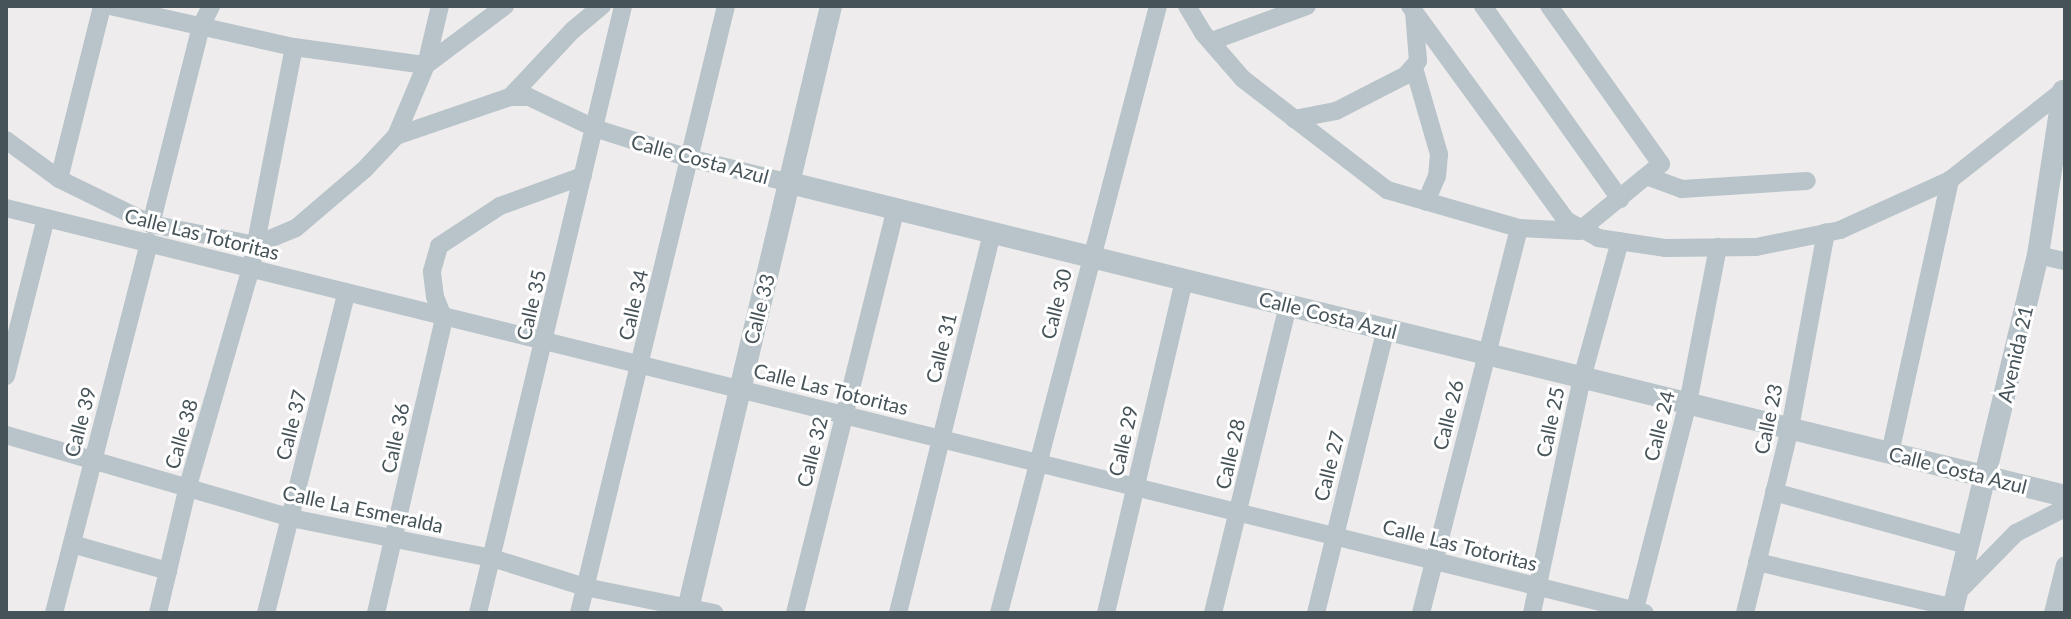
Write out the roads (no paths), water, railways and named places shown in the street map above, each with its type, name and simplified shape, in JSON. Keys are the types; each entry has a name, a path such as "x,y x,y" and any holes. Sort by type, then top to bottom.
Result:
{"street":[{"path":"59,179 102,6"},
{"path":"110,6 294,47 426,65 505,6"},
{"name":"Calle 39","path":"54,613 201,26 211,6"},
{"path":"6,140 59,179 150,233 255,245 296,228 364,170 396,136 426,65 440,6"},
{"path":"396,136 510,97 573,30 602,6"},
{"name":"Calle 35","path":"478,613 546,340 623,6"},
{"name":"Calle 34","path":"579,613 642,364 726,6"},
{"name":"Calle 33","path":"688,611 831,6"},
{"name":"Calle 30","path":"999,613 1158,6"},
{"path":"1187,6 1243,79 1387,190 1519,228 1579,231 1666,248 1756,247 1840,230 1950,180 2064,90"},
{"path":"1212,41 1307,6"},
{"path":"1483,6 1620,199"},
{"path":"1549,6 1660,161 1660,169 1579,231"},
{"path":"1412,9 1566,220 1579,231"},
{"path":"1412,9 1418,53 1414,68 1439,154 1437,176 1426,202"},
{"name":"Calle 38","path":"158,613 188,486 251,268 294,47"},
{"path":"1294,119 1336,111 1414,68"},
{"name":"Avenida 21","path":"1954,605 2038,255 2064,90"},
{"name":"Calle Costa Azul","path":"510,97 540,101 594,128 689,158 2065,496"},
{"path":"444,319 435,297 432,271 439,246 500,206 583,176"},
{"path":"1649,177 1682,189 1807,181"},
{"path":"1890,453 1950,180"},
{"name":"Calle Las Totoritas","path":"6,208 46,218 150,233 251,268 444,319 546,340 1638,612"},
{"name":"Calle 32","path":"795,613 896,209"},
{"path":"6,376 46,218"},
{"name":"Calle 26","path":"1421,613 1519,228"},
{"name":"Calle 23","path":"1745,613 1790,428 1826,232"},
{"name":"Calle 31","path":"898,613 992,233"},
{"name":"Calle 25","path":"1532,613 1582,378 1620,241"},
{"name":"Calle 24","path":"1638,612 1688,403 1718,247"},
{"path":"2038,255 2065,261"},
{"name":"Calle 29","path":"1106,613 1184,280"},
{"name":"Calle 37","path":"266,613 346,294"},
{"name":"Calle 28","path":"1213,613 1288,305"},
{"name":"Calle 36","path":"376,613 396,538 444,319"},
{"name":"Calle 27","path":"1316,613 1386,329"},
{"name":"Calle La Esmeralda","path":"6,435 291,518 492,558 585,587 688,611 714,613"},
{"path":"1774,492 1966,545"},
{"path":"1757,562 1954,605 2016,533 2065,508"},
{"path":"72,544 168,571"},
{"path":"2053,613 2065,565"}]}
